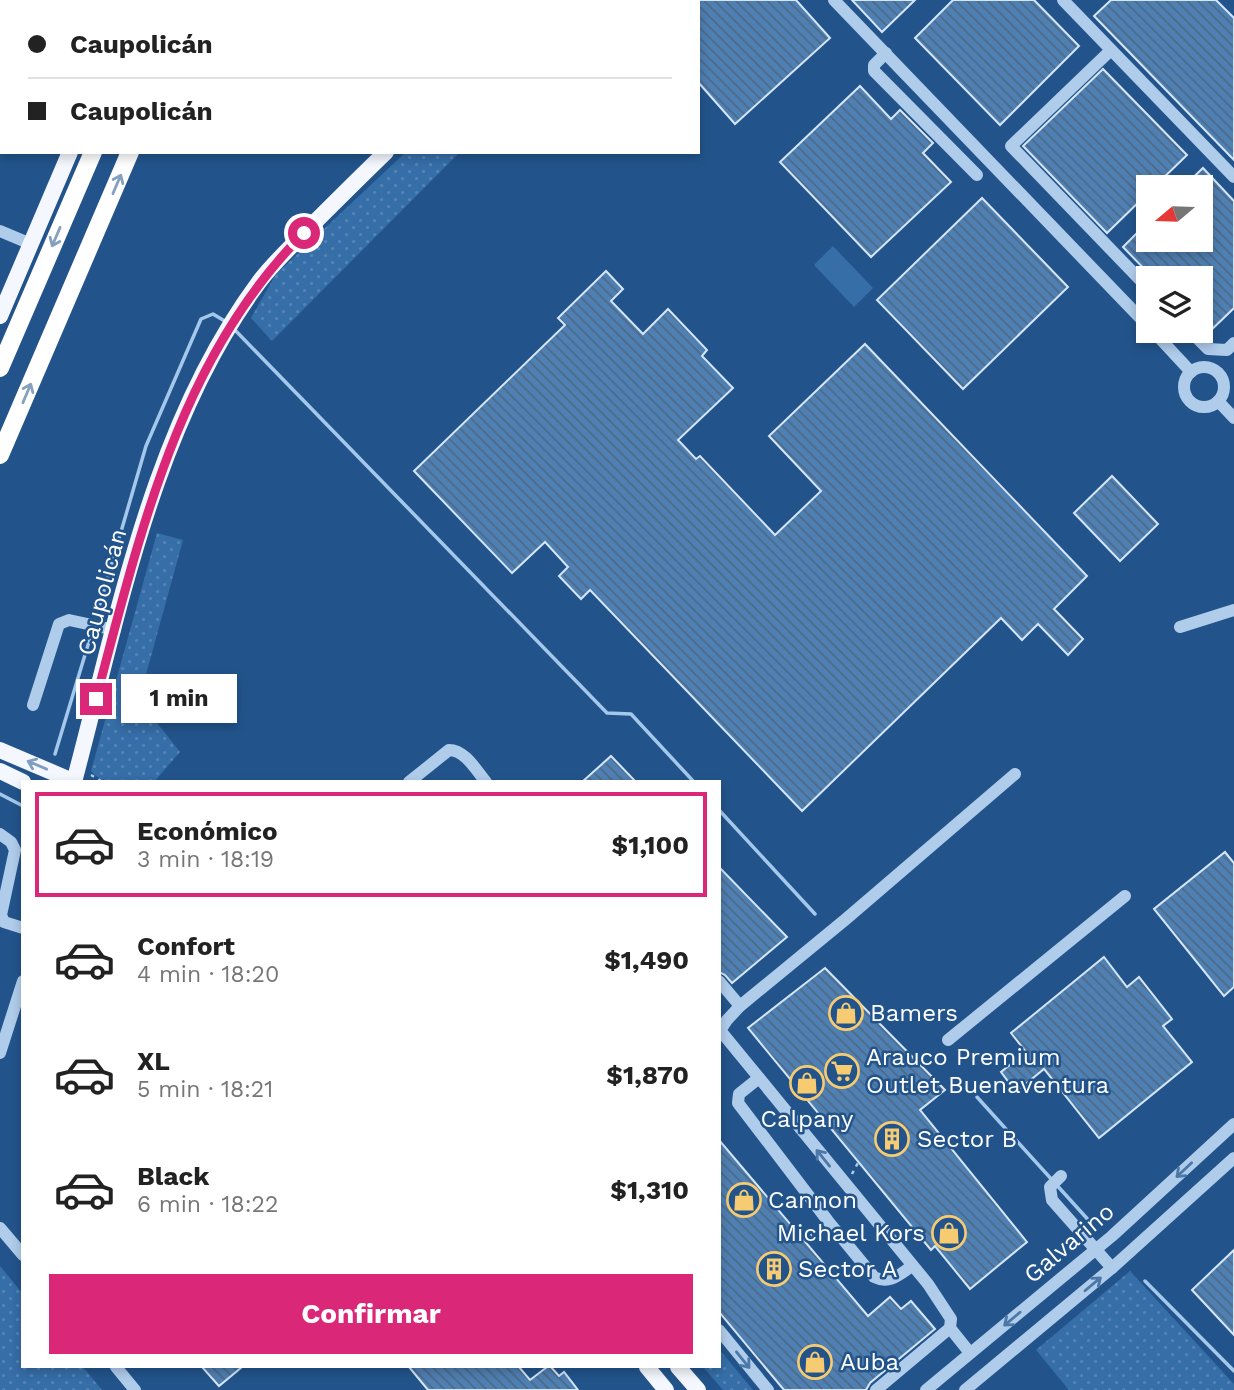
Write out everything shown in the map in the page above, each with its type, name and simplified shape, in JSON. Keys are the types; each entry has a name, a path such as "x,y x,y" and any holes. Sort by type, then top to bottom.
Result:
{"highway":[{"path":"0,368 92,154"},
{"path":"0,455 130,154"}],"main road":[{"path":"0,316 69,154"},
{"name":"Caupolicán","path":"75,780 139,540 160,475 220,343 274,263 384,154"},
{"path":"0,750 69,780"},
{"path":"0,771 21,781"},
{"path":"648,1368 660,1388"},
{"path":"679,1368 698,1390"}],"street":[{"path":"835,0 1136,313"},
{"path":"1063,0 1234,177"},
{"path":"1111,50 1011,146 1136,276"},
{"path":"886,53 874,65 874,71 977,176"},
{"path":"0,231 31,244"},
{"path":"1164,343 1191,372"},
{"path":"1202,343 1208,349 1227,350 1234,344"},
{"path":"1203,367 1219,373 1223,390 1218,401 1205,406 1196,405 1189,400 1184,383 1191,372 1203,367"},
{"path":"1218,401 1234,418"},
{"path":"1180,627 1234,610"},
{"path":"33,705 59,625 69,621 115,630"},
{"path":"412,780 449,750 463,755 484,780"},
{"path":"721,1029 740,1006 1015,774"},
{"path":"0,834 11,842 15,850 1,915 4,922 21,927"},
{"path":"948,1040 1125,895"},
{"path":"721,983 740,1006"},
{"path":"0,1053 21,987"},
{"path":"721,1032 912,1266 947,1310 951,1319 950,1328 876,1390"},
{"path":"759,1078 738,1094 738,1103 828,1221 874,1277 882,1281 892,1279 912,1266"},
{"name":"Galvarino","path":"926,1390 1095,1250 1234,1124"},
{"name":"Galvarino","path":"965,1390 1112,1268 1234,1158"},
{"path":"1061,1176 1050,1186 1052,1200 1112,1268"},
{"path":"0,1228 21,1253"},
{"path":"950,1328 970,1353"},
{"path":"721,1332 768,1390"},
{"path":"117,1368 135,1390"}],"path":[{"path":"89,771 93,778 98,780"},
{"path":"804,1241 828,1221"}],"shaded area":[{"path":"404,154 458,154 272,341 251,318 276,274"},
{"path":"833,246 873,288 854,307 814,265"},
{"path":"157,533 183,540 139,700 180,752 156,780 104,780 91,771"},
{"path":"0,1266 21,1292 21,1368 84,1368 102,1390 0,1390"},
{"path":"1130,1271 1234,1384 1234,1390 1069,1390 1036,1350"},
{"path":"721,1351 753,1390 723,1390 704,1368 721,1368"}],"building":[{"path":"700,0 796,0 830,38 735,124 700,84"},
{"path":"852,0 915,0 882,32"},
{"path":"953,0 1034,0 1079,46 1000,125 915,38"},
{"path":"1111,0 1216,0 1234,18 1234,160 1094,16"},
{"path":"1103,69 1187,155 1166,175 1136,175 1136,205 1107,233 1023,146"},
{"path":"860,86 891,119 900,110 933,143 923,153 951,182 871,257 780,162"},
{"path":"1203,168 1210,175 1196,175"},
{"path":"1213,179 1234,201 1234,308 1213,328 1213,266 1141,266 1123,247 1136,234 1136,252 1213,252"},
{"path":"982,198 1068,287 963,389 877,300"},
{"path":"606,271 623,289 611,301 643,334 668,309 707,350 702,356 733,388 678,440 696,459 700,456 775,535 821,491 769,436 865,344 1087,576 1054,609 1083,639 1068,655 1038,624 1022,640 1001,618 802,811 590,590 581,599 559,576 568,567 545,542 512,573 414,471 565,325 558,318"},
{"path":"1112,476 1158,524 1120,561 1074,513"},
{"path":"611,756 634,780 584,780"},
{"path":"1225,852 1234,863 1234,987 1224,996 1154,909"},
{"path":"721,869 787,937 732,983 721,973"},
{"path":"1104,957 1127,987 1139,977 1172,1019 1163,1026 1192,1062 1099,1138 1044,1069 1016,1092 1001,1072 1026,1052 1011,1033"},
{"name":"Sector B","path":"825,968 945,1090 920,1110 1027,1242 970,1289 935,1246 931,1250 748,1028"},
{"name":"Sector A","path":"721,1142 868,1316 890,1297 901,1309 911,1301 935,1329 870,1383 866,1390 784,1390 721,1314"},
{"path":"1234,1250 1234,1335 1192,1290"},
{"path":"203,1368 241,1368 219,1386"},
{"path":"410,1368 520,1368 530,1380 546,1368 552,1368 559,1376 564,1372 578,1390 428,1390"}],"waterway":[{"path":"97,614 146,446 201,319 213,314 228,323"},
{"path":"233,328 607,713 631,714 692,780"},
{"path":"55,754 91,635"},
{"path":"0,794 21,805"},
{"path":"721,812 815,914"},
{"path":"977,1097 1092,1224"},
{"path":"1145,1281 1234,1371"}],"place":[{"name":"Bamers","path":"846,1013"},
{"name":"Arauco Premium Outlet Buenaventura","path":"842,1071"},
{"name":"Calpany","path":"807,1083"},
{"name":"Sector B","path":"892,1139"},
{"name":"Cannon","path":"744,1200"},
{"name":"Michael Kors","path":"949,1233"},
{"name":"Sector A","path":"774,1269"},
{"name":"Auba","path":"815,1362"}],"route":[{"path":"96,699 149,507 186,413 220,343 242,307 274,263 304,233"}]}
